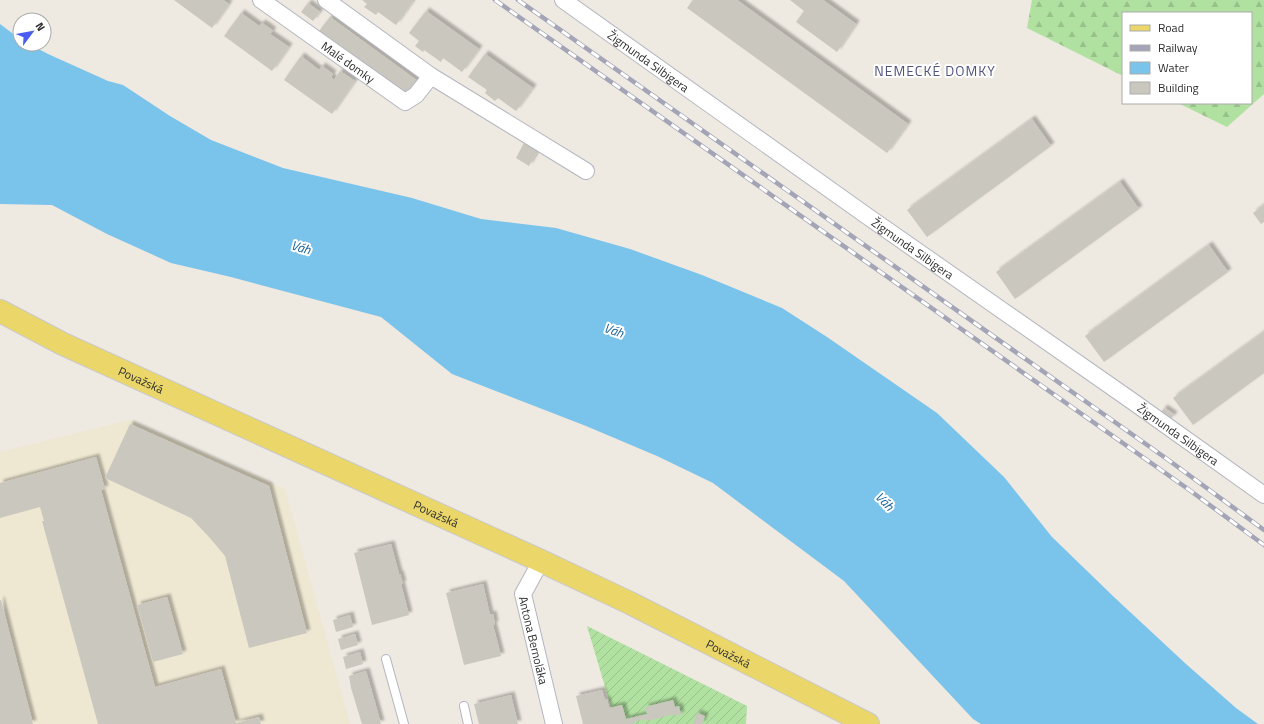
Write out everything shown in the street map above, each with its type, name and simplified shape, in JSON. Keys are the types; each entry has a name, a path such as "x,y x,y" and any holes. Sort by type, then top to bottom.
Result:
{"main road":[{"name":"Považská","path":"0,310 70,347 630,603 868,724"}],"street":[{"name":"Malé domky","path":"261,0 405,102 416,95 431,76"},
{"path":"326,0 431,76 586,171"},
{"name":"Žigmunda Silbigera","path":"563,0 1264,495"},
{"name":"Antona Bernoláka","path":"541,561 522,594 554,724"}],"lane":[{"path":"386,659 404,724"},
{"path":"464,706 468,724"}],"shaded area":[{"path":"130,420 285,489 350,724 0,724 0,452"}],"green space":[{"path":"1032,0 1264,0 1264,94 1227,127 1180,104 1252,104 1252,12 1122,12 1122,76 1027,28"},
{"path":"587,626 747,706 746,724 616,724"}],"water":[{"name":"Váh","path":"0,24 12,33 12,52 44,52 108,81 123,85 170,116 211,140 283,168 412,198 481,219 556,228 630,249 702,275 782,308 827,337 937,413 1004,477 1052,537 1186,664 1236,708 1258,724 981,724 973,719 844,581 713,483 657,456 586,426 452,374 381,317 231,277 171,263 107,234 52,205 0,204"}],"building":[{"path":"174,0 223,0 229,4 212,28"},
{"path":"362,0 413,1 396,25 378,12 376,15 364,7 367,4"},
{"path":"693,0 737,0 908,124 887,153 687,8"},
{"path":"790,0 823,0 856,24 837,52 796,22 804,11"},
{"path":"308,3 320,12 313,21 301,12"},
{"path":"426,11 479,49 462,72 443,58 441,62 424,50 423,52 415,46 419,41 409,33"},
{"path":"241,13 259,26 262,23 268,27 273,31 270,34 289,47 272,71 224,36"},
{"path":"330,17 419,82 409,95 319,31"},
{"path":"485,54 533,88 516,111 498,98 495,101 485,93 487,90 468,77"},
{"path":"301,56 319,70 322,66 333,74 331,77 334,80 340,71 355,81 332,114 284,80"},
{"path":"1032,119 1051,146 927,237 907,210"},
{"path":"524,143 537,152 529,166 516,158"},
{"path":"1120,182 1139,209 1015,299 996,272"},
{"path":"1264,205 1264,222 1261,224 1253,213"},
{"path":"1209,245 1228,272 1104,362 1085,336"},
{"path":"1264,332 1264,373 1193,425 1173,398"},
{"path":"1164,408 1174,415 1171,419 1161,412"},
{"path":"130,424 269,486 307,633 249,648 225,556 209,537 191,518 105,478"},
{"path":"96,457 105,489 101,490 155,687 221,669 236,723 259,717 261,724 98,724 42,521 44,521 40,507 0,518 0,483"},
{"path":"391,544 403,584 401,584 409,615 372,625 354,553"},
{"path":"483,584 490,615 493,614 495,624 493,625 501,656 464,665 446,593"},
{"path":"167,597 183,654 153,662 137,605"},
{"path":"1,600 33,724 0,724"},
{"path":"350,615 353,627 336,632 333,620"},
{"path":"355,634 358,645 341,650 338,639"},
{"path":"360,652 363,664 346,669 343,657"},
{"path":"366,671 381,724 362,724 351,688 349,676"},
{"path":"602,690 605,700 607,699 609,708 622,705 626,719 647,714 645,707 673,700 675,707 679,706 681,715 675,716 675,714 647,721 646,719 634,722 634,724 583,724 576,696"},
{"path":"511,695 518,724 479,724 474,704"},
{"path":"697,713 705,716 702,724 693,724"}],"railway":[{"path":"495,0 1188,489 1264,545"},
{"path":"518,0 1167,459 1264,530"}],"district":[{"name":"NEMECKÉ DOMKY","path":"935,70"}]}
